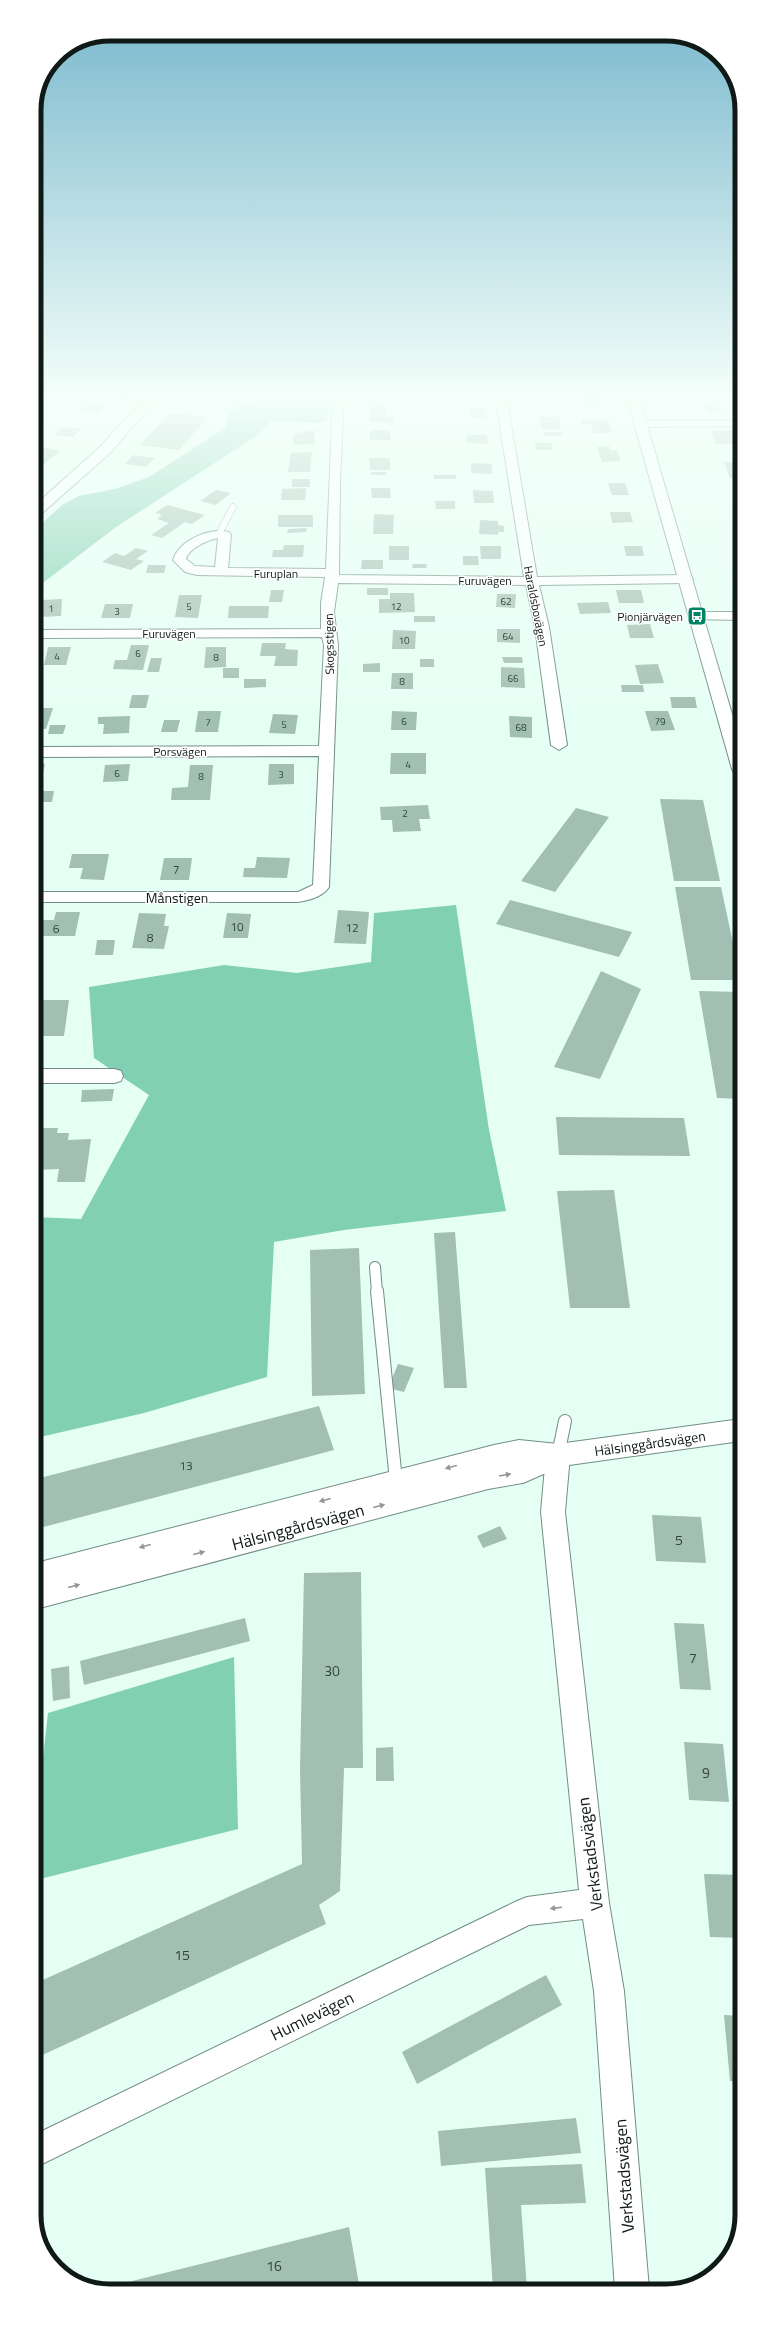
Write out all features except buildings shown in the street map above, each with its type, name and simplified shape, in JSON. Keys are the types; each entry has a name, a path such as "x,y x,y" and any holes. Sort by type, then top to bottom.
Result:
{"street":[{"name":"Skogsstigen","path":"317,891 321,887 331,645 328,633 329,589 332,576 333,504"},
{"name":"Haraldsbovägen","path":"519,504 532,581 542,627 559,745"},
{"path":"664,504 735,751"},
{"name":"Furuplan","path":"219,534 202,539 186,549 181,553 179,560 193,570 332,576"},
{"path":"219,534 226,536 221,572"},
{"name":"Furuvägen","path":"332,576 532,581 686,579"},
{"path":"697,616 735,616"},
{"name":"Furuvägen","path":"41,634 328,633"},
{"name":"Porsvägen","path":"41,752 326,751"},
{"name":"Månstigen","path":"41,897 298,897 317,891"},
{"path":"41,1076 114,1076"},
{"name":"Hälsinggårdsvägen","path":"41,1574 396,1481 520,1451 558,1455 735,1431"},
{"name":"Hälsinggårdsvägen","path":"41,1595 488,1478 523,1472 558,1455"},
{"name":"Verkstadsvägen","path":"558,1455 553,1512 595,1903 609,1991 632,2284"},
{"name":"Humlevägen","path":"41,2149 527,1911 595,1903"}],"lane":[{"path":"219,534 233,507"},
{"path":"375,1267 396,1481"},
{"name":"Verkstadsvägen","path":"558,1455 565,1420"}],"green space":[{"path":"65,504 152,504 116,527 41,584 41,524"},
{"path":"456,905 489,1130 506,1211 344,1230 274,1242 267,1377 144,1413 41,1437 41,1217 81,1219 149,1095 94,1058 89,987 224,965 297,973 371,962 374,913"},
{"path":"234,1657 238,1829 41,1879 41,1775 48,1713"}],"place":[{"name":"Pionjärvägen","path":"697,616"}]}
